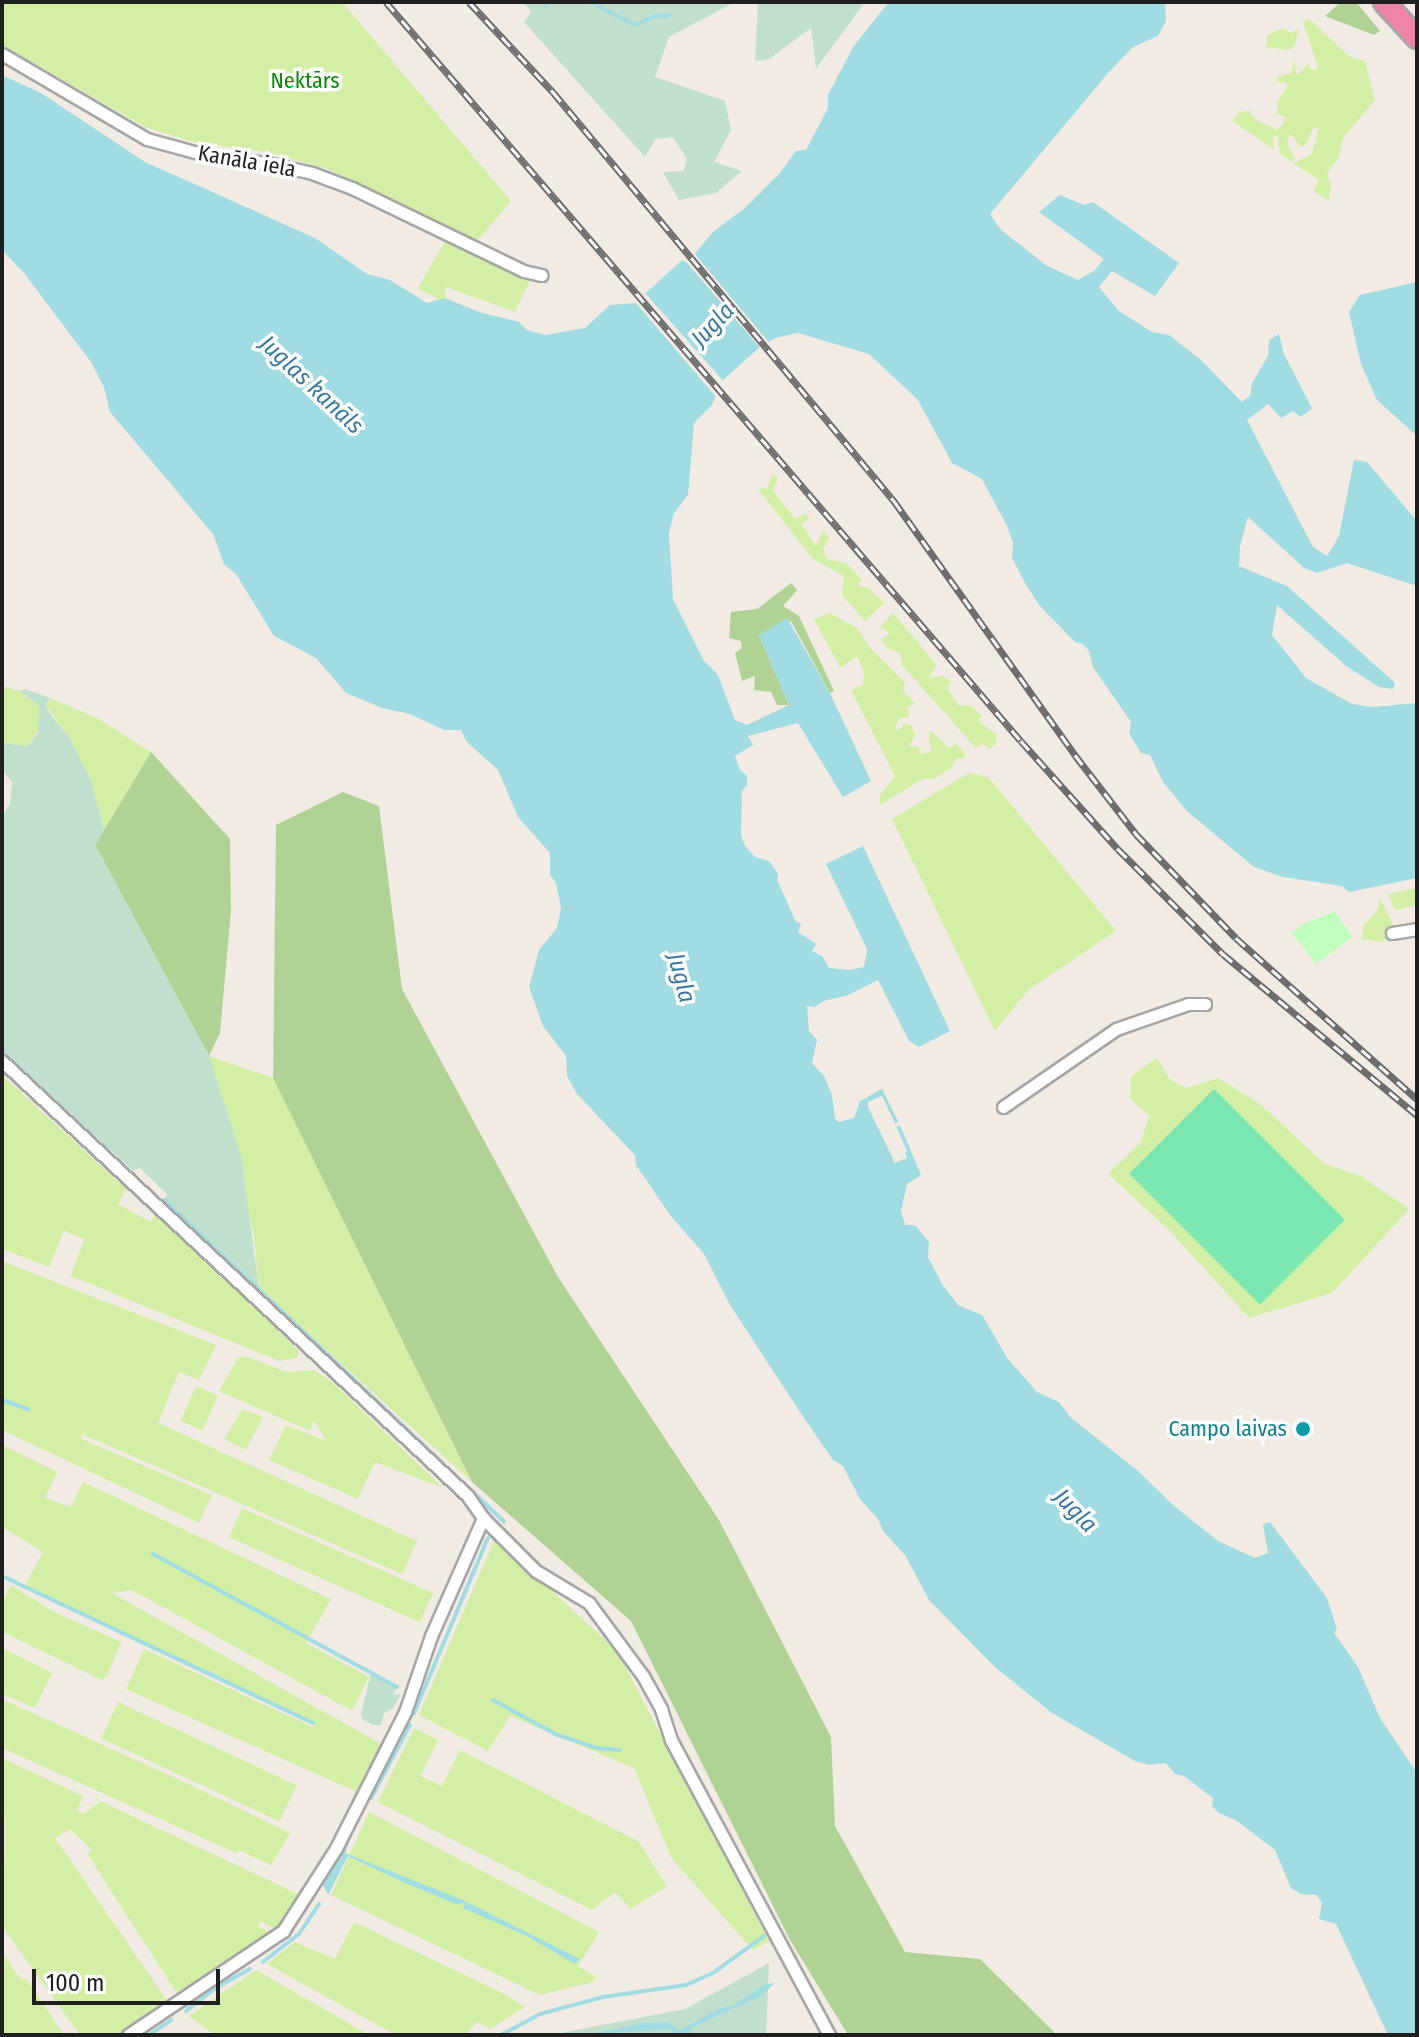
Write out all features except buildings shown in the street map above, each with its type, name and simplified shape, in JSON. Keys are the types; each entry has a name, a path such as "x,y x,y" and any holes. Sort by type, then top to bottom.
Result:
{"highway":[{"path":"1384,2 1417,38"},
{"path":"1393,2 1417,20"}],"street":[{"name":"Kanāla iela","path":"2,54 147,139 213,157 268,163 312,173 352,188 524,271 542,275"},
{"path":"1392,933 1417,929"},
{"path":"1003,1107 1116,1029 1188,1004 1205,1004"},
{"path":"2,1061 138,1192 467,1495 483,1518 536,1571 589,1603 619,1640 655,1698 671,1740 829,2035"},
{"path":"128,2035 283,1931 336,1848 405,1712 431,1636 483,1518"}],"green space":[{"name":"Nektārs","path":"2,2 342,2 511,201 477,241 328,169 267,152 190,141 145,127 2,45"},
{"path":"523,2 735,2 669,37 655,77 725,101 731,130 714,162 742,171 716,193 679,200 663,172 684,171 687,159 673,137 656,139 645,157 524,22 531,12"},
{"path":"758,2 865,2 816,69 811,28 769,59 755,61"},
{"path":"1341,2 1357,3 1380,31 1374,35 1325,16"},
{"path":"1309,19 1350,57 1365,61 1375,100 1343,138 1339,157 1327,173 1331,187 1329,201 1313,191 1319,180 1293,163 1312,154 1319,127 1313,128 1306,145 1299,146 1289,135 1287,143 1295,159 1292,162 1280,154 1278,137 1273,135 1274,150 1233,121 1239,112 1249,111 1256,120 1277,130 1283,124 1286,117 1277,114 1277,103 1288,84 1277,81 1277,77 1291,73 1295,61 1296,75 1309,64 1311,70 1318,68 1303,22"},
{"path":"1283,28 1291,33 1299,29 1294,47 1288,50 1266,47 1267,35"},
{"path":"445,241 530,281 515,312 446,287 445,298 449,305 418,288"},
{"path":"772,474 778,477 773,491 795,519 806,513 809,519 801,524 816,546 823,530 829,538 823,549 827,559 846,563 862,580 858,586 869,588 884,603 865,621 842,595 844,576 813,559 758,489 767,488"},
{"path":"791,583 797,590 783,606 799,616 834,691 830,693 791,621 759,635 789,705 777,705 771,692 754,690 755,676 742,681 735,653 742,648 741,641 729,638 731,612 757,609"},
{"path":"830,613 858,629 870,648 905,683 903,691 915,703 908,707 909,717 899,718 895,728 899,730 903,724 911,725 915,735 909,747 918,746 921,754 931,752 929,733 932,731 949,748 956,744 964,752 965,758 956,759 952,767 934,779 922,779 880,805 880,795 895,776 851,690 863,685 864,672 857,656 840,668 814,619"},
{"path":"893,613 936,664 929,678 943,676 951,682 947,688 959,706 970,705 982,716 978,721 997,735 996,743 989,749 983,744 976,748 902,665 900,653 887,648 881,639 890,634 880,627"},
{"path":"2,686 19,691 39,705 40,726 28,746 2,743"},
{"path":"25,689 50,698 46,706 69,737 91,781 104,830 95,845 209,1056 241,1155 259,1289 164,1200 167,1194 140,1168 133,1171 2,1051 2,817 10,804 12,782 2,770 2,743 28,746 38,732 39,705 19,691"},
{"path":"50,698 97,718 151,752 104,830 91,781 69,737 46,706"},
{"path":"151,752 230,839 231,911 220,1033 209,1056 95,845"},
{"path":"969,773 988,777 1116,931 1028,990 995,1031 892,819"},
{"path":"343,792 379,806 402,989 558,1277 719,1520 831,1737 835,1826 905,1952 980,1959 1057,2035 848,2035 790,1940 631,1621 472,1482 273,1078 276,825"},
{"path":"1417,888 1417,905 1395,910 1388,894"},
{"path":"1380,898 1395,928 1382,942 1361,939 1364,925 1378,909"},
{"path":"1335,911 1352,937 1316,964 1292,933 1303,924"},
{"path":"209,1056 273,1078 472,1482 259,1289 254,1236"},
{"path":"1157,1057 1170,1080 1186,1088 1218,1078 1260,1104 1325,1164 1361,1176 1409,1209 1332,1293 1249,1318 1169,1230 1108,1174 1141,1142 1149,1116 1130,1098 1131,1077"},
{"path":"2,1075 126,1189 118,1204 151,1222 155,1215 187,1241 299,1351 297,1358 279,1361 71,1276 84,1239 64,1231 49,1267 2,1249"},
{"path":"1214,1089 1345,1220 1260,1305 1129,1174"},
{"path":"2,1261 216,1345 199,1380 179,1372 158,1423 417,1541 402,1574 82,1434 82,1439 212,1495 199,1523 2,1430"},
{"path":"245,1356 286,1372 314,1370 331,1381 443,1488 375,1462 358,1499 269,1460 286,1425 326,1441 314,1420 310,1431 219,1391 238,1358"},
{"path":"196,1386 218,1396 202,1430 181,1421"},
{"path":"242,1409 263,1417 246,1450 224,1439"},
{"path":"2,1445 57,1472 45,1498 71,1507 83,1482 331,1599 306,1643 369,1677 352,1711 132,1590 112,1593 381,1744 357,1792 126,1689 144,1649 313,1727 316,1723 25,1585 43,1552 2,1527"},
{"path":"242,1508 433,1593 420,1622 229,1537"},
{"path":"495,1538 617,1651 769,1941 753,1950 672,1859 634,1768 510,1716 488,1751 419,1715"},
{"path":"11,1585 52,1611 121,1642 108,1674 102,1680 2,1632 2,1604"},
{"path":"2,1648 52,1673 35,1708 2,1694"},
{"path":"371,1673 397,1687 393,1695 401,1694 393,1708 384,1713 381,1725 373,1725 362,1719"},
{"path":"2,1699 290,1833 271,1865 239,1850 236,1853 2,1748"},
{"path":"118,1702 297,1785 280,1822 101,1738"},
{"path":"414,1728 438,1740 420,1776 442,1786 460,1750 638,1841 667,1886 631,1909 615,1892 592,1910 378,1802"},
{"path":"2,1758 83,1796 77,1811 84,1814 100,1801 298,1894 296,1906 279,1930 260,1922 258,1926 269,1932 178,1995 88,1855 91,1849 70,1829 55,1838 168,2002 120,2035 80,2035 2,1926 5,1837"},
{"path":"369,1812 599,1932 578,1966 595,1976 594,1982 540,1995 331,1895"},
{"path":"354,1922 525,2007 490,2029 477,2022 465,2035 396,2035 267,1964 295,1942 335,1959"},
{"path":"2,1952 21,1980 26,1978 64,2035 2,2035"},
{"path":"769,1963 766,2035 550,2035 685,2009"},
{"path":"256,1970 369,2035 215,2035 189,2016"}],"water":[{"path":"889,2 1165,2 1166,21 1158,36 1133,47 1109,72 990,214 1000,229 1047,266 1078,280 1094,271 1104,259 1039,212 1060,195 1084,205 1093,202 1179,263 1155,296 1112,271 1099,287 1119,311 1152,332 1169,335 1202,361 1242,402 1250,396 1252,383 1268,356 1269,340 1279,334 1284,354 1312,408 1301,417 1293,411 1281,418 1268,404 1247,420 1313,547 1327,556 1339,536 1354,460 1367,462 1417,521 1417,584 1414,585 1347,563 1317,573 1304,568 1248,517 1240,546 1239,566 1287,586 1395,683 1393,689 1379,687 1346,666 1277,605 1272,635 1306,678 1352,704 1373,707 1417,703 1417,878 1349,892 1342,886 1283,877 1254,867 1187,811 1163,782 1150,755 1141,753 1129,733 1131,722 1093,667 1089,651 1083,644 1075,642 1039,605 1024,581 1012,558 1013,543 1007,526 982,479 952,463 918,400 869,354 798,333 775,338 761,346 723,380 712,405 694,423 688,495 674,513 669,533 673,599 704,661 718,675 735,720 747,725 789,705 759,635 787,618 830,693 871,781 843,797 798,723 748,736 753,745 735,756 740,770 747,776 747,785 742,791 741,835 745,846 755,857 769,861 778,874 777,880 796,922 801,924 798,932 816,944 812,951 822,956 829,968 850,970 864,967 867,949 826,864 863,846 950,1031 919,1047 909,1041 878,980 846,996 823,1001 815,1007 807,1006 809,1031 817,1040 812,1063 824,1076 832,1095 835,1119 839,1122 854,1118 860,1101 882,1089 899,1123 895,1124 882,1096 868,1102 895,1163 907,1151 896,1126 900,1125 921,1175 907,1184 901,1211 905,1225 915,1225 929,1242 928,1257 942,1284 958,1305 982,1315 1008,1359 1037,1392 1059,1402 1071,1418 1137,1470 1173,1505 1218,1541 1255,1558 1268,1553 1263,1524 1270,1522 1327,1598 1337,1629 1334,1633 1358,1667 1380,1718 1417,1773 1417,2035 1388,2035 1336,1924 1319,1919 1322,1903 1317,1895 1301,1894 1291,1888 1275,1850 1237,1821 1219,1813 1212,1806 1213,1798 1184,1776 1175,1774 1166,1763 1149,1765 1135,1761 1052,1713 995,1667 929,1600 905,1555 860,1499 843,1466 833,1460 730,1305 704,1254 670,1215 636,1165 635,1155 577,1094 567,1076 566,1056 543,1026 529,987 539,950 557,928 561,908 556,883 550,875 550,853 518,817 498,770 466,741 461,730 444,730 410,714 382,708 346,693 316,658 274,636 236,574 224,564 213,534 110,412 104,387 91,362 24,273 2,250 2,75 41,93 145,162 315,238 367,274 390,280 427,303 445,298 482,313 519,322 527,330 545,335 585,328 610,305 635,303 682,260 687,263 714,231 745,208 780,173 796,151 806,150 828,108 828,95 853,47"},
{"path":"1417,282 1417,436 1377,400 1361,364 1349,312 1360,295"},
{"path":"363,1807 345,1853 465,1901 580,1959 575,1964 527,1936 463,1908 465,1903 456,1904 348,1856 328,1895 323,1885"},
{"path":"775,1983 761,1996 693,2027 689,2035 674,2035 671,2029 585,2035 644,2023 669,2022 677,2029 686,2027 718,2009 734,2005 763,1985"}],"pier":[{"path":"693,248 772,346 762,350 681,256 686,258"},
{"path":"646,294 726,384 717,398 635,302"},
{"path":"882,1096 895,1124 902,1120 905,1126 896,1126 907,1158 895,1163 868,1102","holes":["880,1101 903,1152 896,1158 872,1106"]}],"waterway":[{"path":"545,6 548,2"},
{"path":"590,2 635,25 653,17 670,15"},
{"path":"164,1200 504,1522"},
{"path":"2,1400 28,1409"},
{"path":"414,1713 488,1538"},
{"path":"153,1554 397,1687"},
{"path":"2,1576 313,1723"},
{"path":"493,1700 555,1734 597,1748 620,1750"},
{"path":"371,1798 410,1725"},
{"path":"263,1962 299,1934 319,1904"},
{"path":"501,2035 540,2014 603,1997 686,1985 713,1973 764,1936"},
{"path":"186,2011 214,1989 250,1969"},
{"path":"149,2035 171,2020"}],"railway":[{"path":"386,2 1021,741 1118,849 1223,954 1417,1115"},
{"path":"469,2 553,92 894,501 1075,755 1136,834 1236,938 1417,1099"}],"place":[{"name":"Campo laivas","path":"1303,1429"}],"water label":[{"name":"Jugla","path":"713,325"},
{"name":"Juglas kanāls","path":"311,385"},
{"name":"Jugla","path":"681,978"},
{"name":"Jugla","path":"1075,1511"}]}
